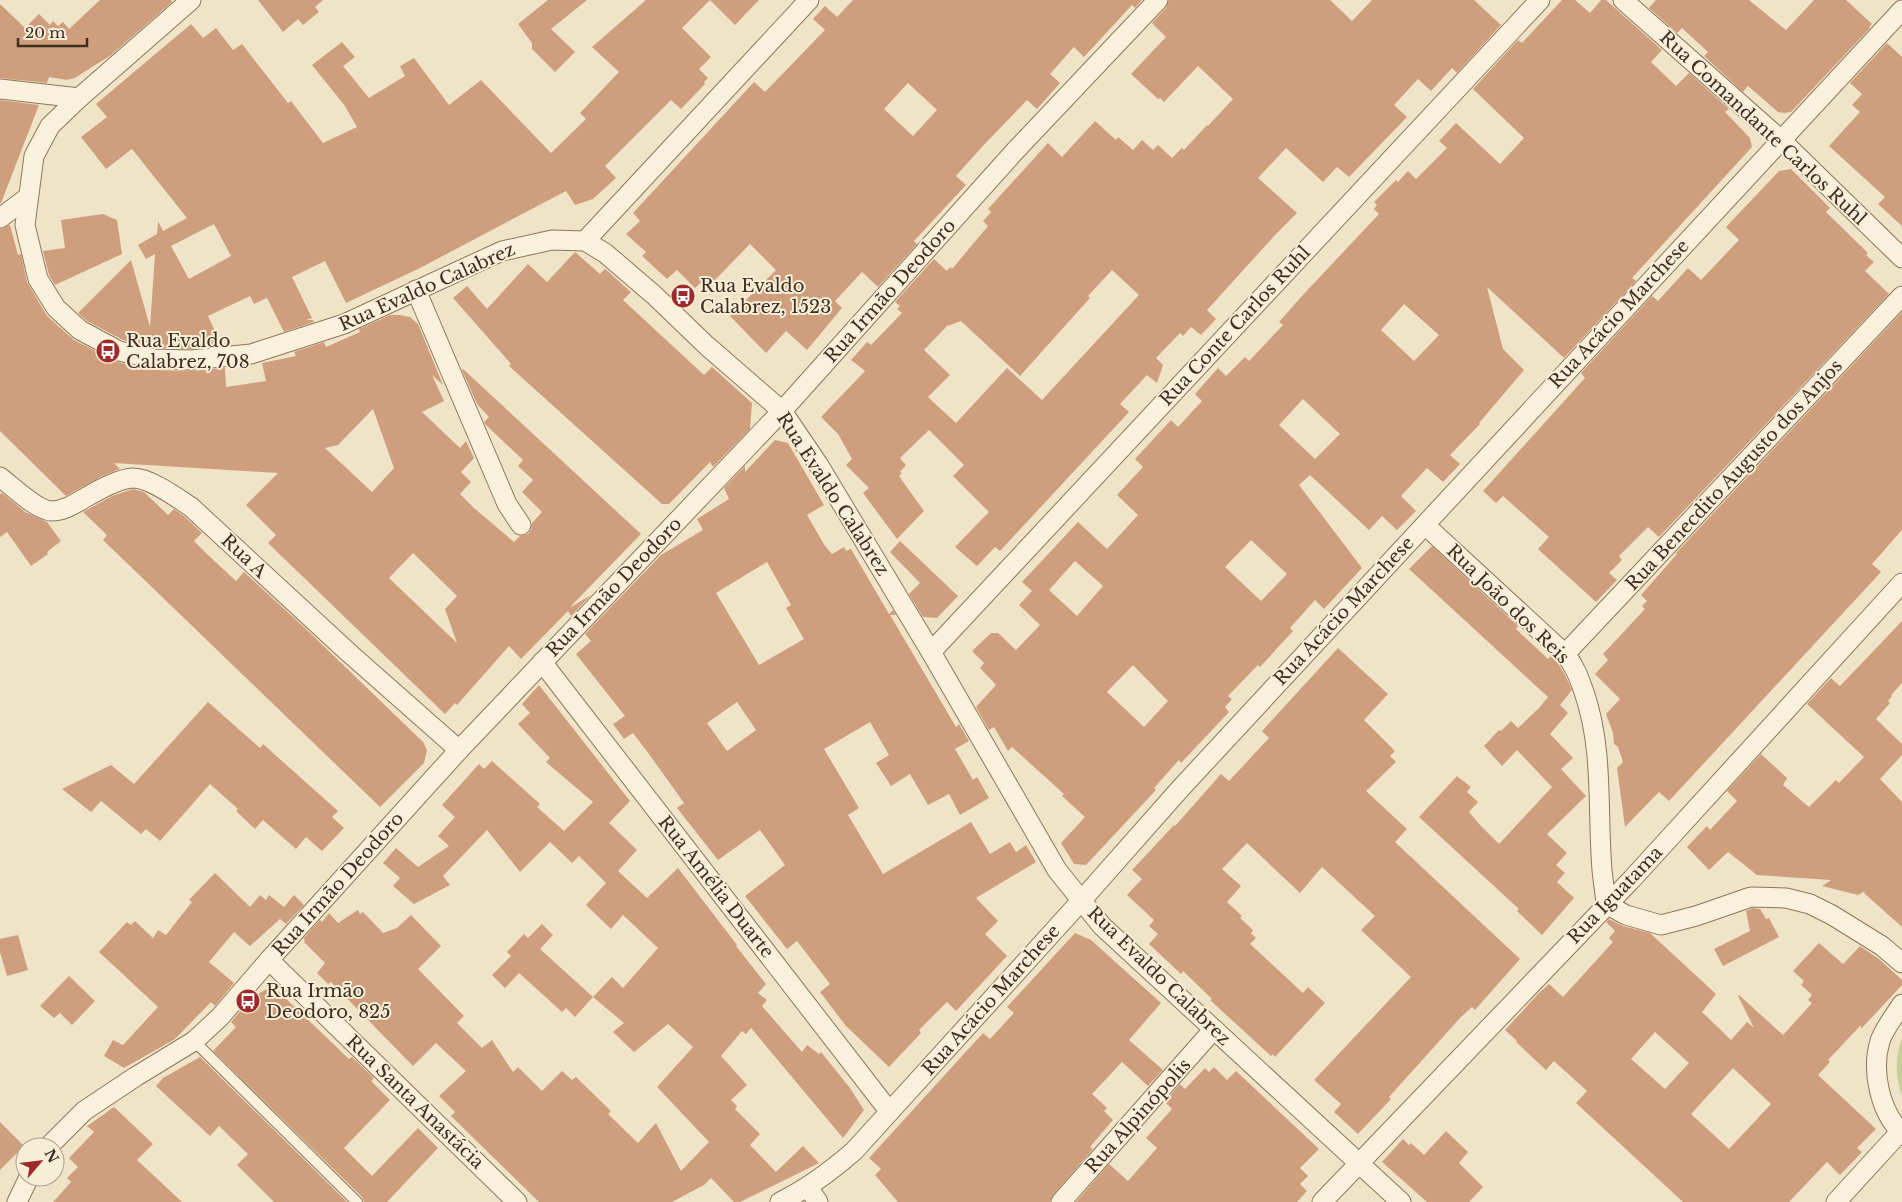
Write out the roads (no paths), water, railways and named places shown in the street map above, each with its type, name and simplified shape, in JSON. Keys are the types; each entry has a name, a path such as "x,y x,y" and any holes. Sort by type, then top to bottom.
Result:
{"street":[{"name":"Rua Evaldo Calabrez","path":"191,0 79,98 50,126 34,156 24,225 38,279 56,308 80,330 119,352 164,359 191,360 252,354 344,324 502,251 552,240 585,241 605,253 782,411 818,464 931,652 1057,870 1081,901 1102,926 1401,1202"},
{"path":"585,241 809,0"},
{"name":"Rua Irmão Deodoro","path":"58,1137 84,1111 194,1041 220,1017 269,960 459,750 782,411 1009,158 1158,0"},
{"name":"Rua Conte Carlos Ruhl","path":"931,652 1540,0"},
{"name":"Rua Comandante Carlos Ruhl","path":"1623,0 1781,140 1902,258"},
{"name":"Rua Acácio Marchese","path":"780,1202 813,1194 836,1167 854,1151 1180,789 1902,10"},
{"path":"0,89 79,98"},
{"path":"0,218 27,198"},
{"path":"416,290 507,504 521,525"},
{"name":"Rua Benecdito Augusto dos Anjos","path":"1565,654 1902,296"},
{"name":"Rua A","path":"0,477 37,506 50,511 67,508 116,483 131,478 156,485 191,507 348,652 459,750"},
{"name":"Rua João dos Reis","path":"1425,525 1573,663 1586,699 1599,761 1602,869 1606,904"},
{"name":"Rua Iguatama","path":"1322,1202 1638,871 1902,583"},
{"name":"Rua Amélia Duarte","path":"542,662 889,1111"},
{"path":"1606,904 1626,915 1662,925 1751,898 1786,898 1810,904 1832,915 1882,946 1902,963"},
{"name":"Rua Santa Anastácia","path":"269,960 517,1202"},
{"path":"1836,1202 1901,1133 1883,1104 1876,1078 1880,1041 1902,1004"},
{"name":"Rua Alpinópolis","path":"1061,1202 1214,1030"},
{"path":"17,1202 25,1187"}],"lane":[{"path":"194,1041 358,1202"}],"place":[{"name":"Rua Evaldo Calabrez, 1523","path":"683,296"},
{"name":"Rua Evaldo Calabrez, 708","path":"108,351"},
{"name":"Rua Irmão Deodoro, 825","path":"248,1001"}]}
